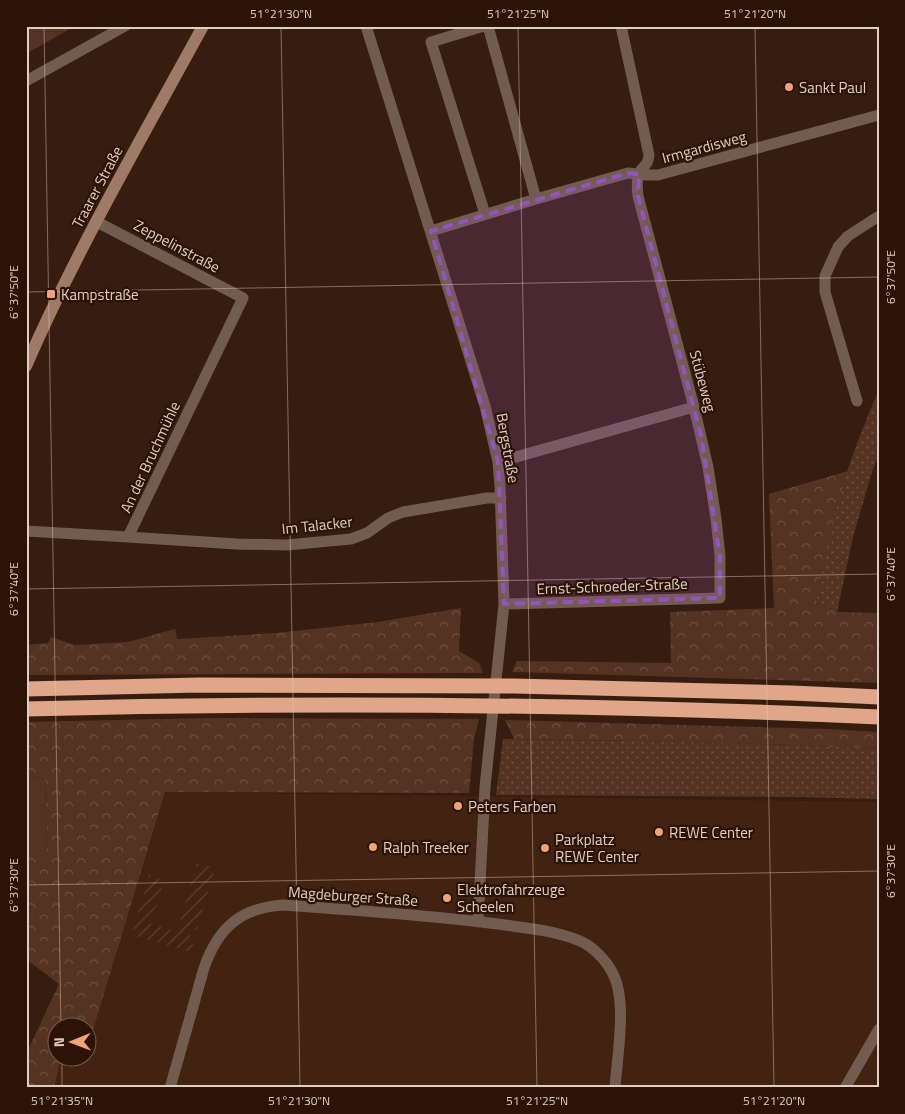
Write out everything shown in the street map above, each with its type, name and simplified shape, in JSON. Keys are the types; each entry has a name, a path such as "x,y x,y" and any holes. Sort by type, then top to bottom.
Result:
{"highway":[{"path":"26,689 199,685 514,686 879,697"},
{"path":"26,709 195,706 513,706 879,717"}],"street":[{"path":"26,81 125,26"},
{"name":"Traarer Straße","path":"28,360 96,222 203,26"},
{"name":"Bergstraße","path":"366,26 485,406 498,462 504,604 485,787 478,922"},
{"path":"484,26 431,42 484,214"},
{"path":"488,26 536,199"},
{"path":"621,26 649,155 648,161 639,174"},
{"name":"Irmgardisweg","path":"431,231 628,173 658,175 879,115"},
{"name":"Stübeweg","path":"639,174 638,196 708,467 720,556 720,598"},
{"path":"857,401 825,292 825,276 838,247 848,236 879,216"},
{"name":"Zeppelinstraße","path":"96,222 243,298"},
{"name":"An der Bruchmühle","path":"26,531 128,537 243,298"},
{"path":"498,462 694,407"},
{"name":"Im Talacker","path":"128,537 237,544 287,545 342,540 367,533 388,518 403,512 488,498 501,498"},
{"name":"Ernst-Schroeder-Straße","path":"504,604 720,598"},
{"name":"Magdeburger Straße","path":"170,1088 210,951 226,928 238,918 267,906 383,912 478,922 558,934 581,941 600,956 613,972 619,992 621,1013 615,1088"},
{"path":"845,1088 879,1029"}],"highlighted area":[{"path":"628,173 639,174 638,196 701,435 720,556 720,598 504,604 498,462 431,231"}],"shaded area":[{"path":"165,792 879,802 879,1088 54,1088 59,1066 98,1066 97,1016"},
{"path":"197,863 215,868 213,876 216,877 213,886 210,885 197,930 189,928 188,935 195,937 191,952 132,935 149,875 164,880 151,924 177,931"}],"green space":[{"path":"26,26 75,26 26,54"},
{"path":"879,390 879,454 853,537 837,612 816,601 834,514 860,436"},
{"path":"848,471 834,515 816,601 837,612 879,613 879,683 512,672 517,661 671,663 670,612 774,608 769,494"},
{"path":"461,608 459,651 479,663 483,673 27,675 26,645 48,643 51,637 75,645 128,642 175,629 177,639 275,633 378,622"},
{"path":"208,718 479,719 474,739 469,793 165,792 97,1016 48,1016 48,1066 59,1066 54,1088 26,1088 26,1054 59,984 26,959 26,854 47,854 45,777 26,778 26,722"},
{"path":"505,720 879,732 879,749 742,743 514,739"},
{"path":"503,739 738,743 879,749 879,799 496,795"},
{"path":"45,777 47,854 26,854 26,778"}],"place":[{"name":"Sankt Paul","path":"789,87"},
{"name":"Kampstraße","path":"51,294"},
{"name":"Peters Farben","path":"458,806"},
{"name":"REWE Center","path":"659,832"},
{"name":"Ralph Treeker","path":"373,847"},
{"name":"Parkplatz REWE Center","path":"545,848"},
{"name":"Elektrofahrzeuge Scheelen","path":"447,898"}]}
